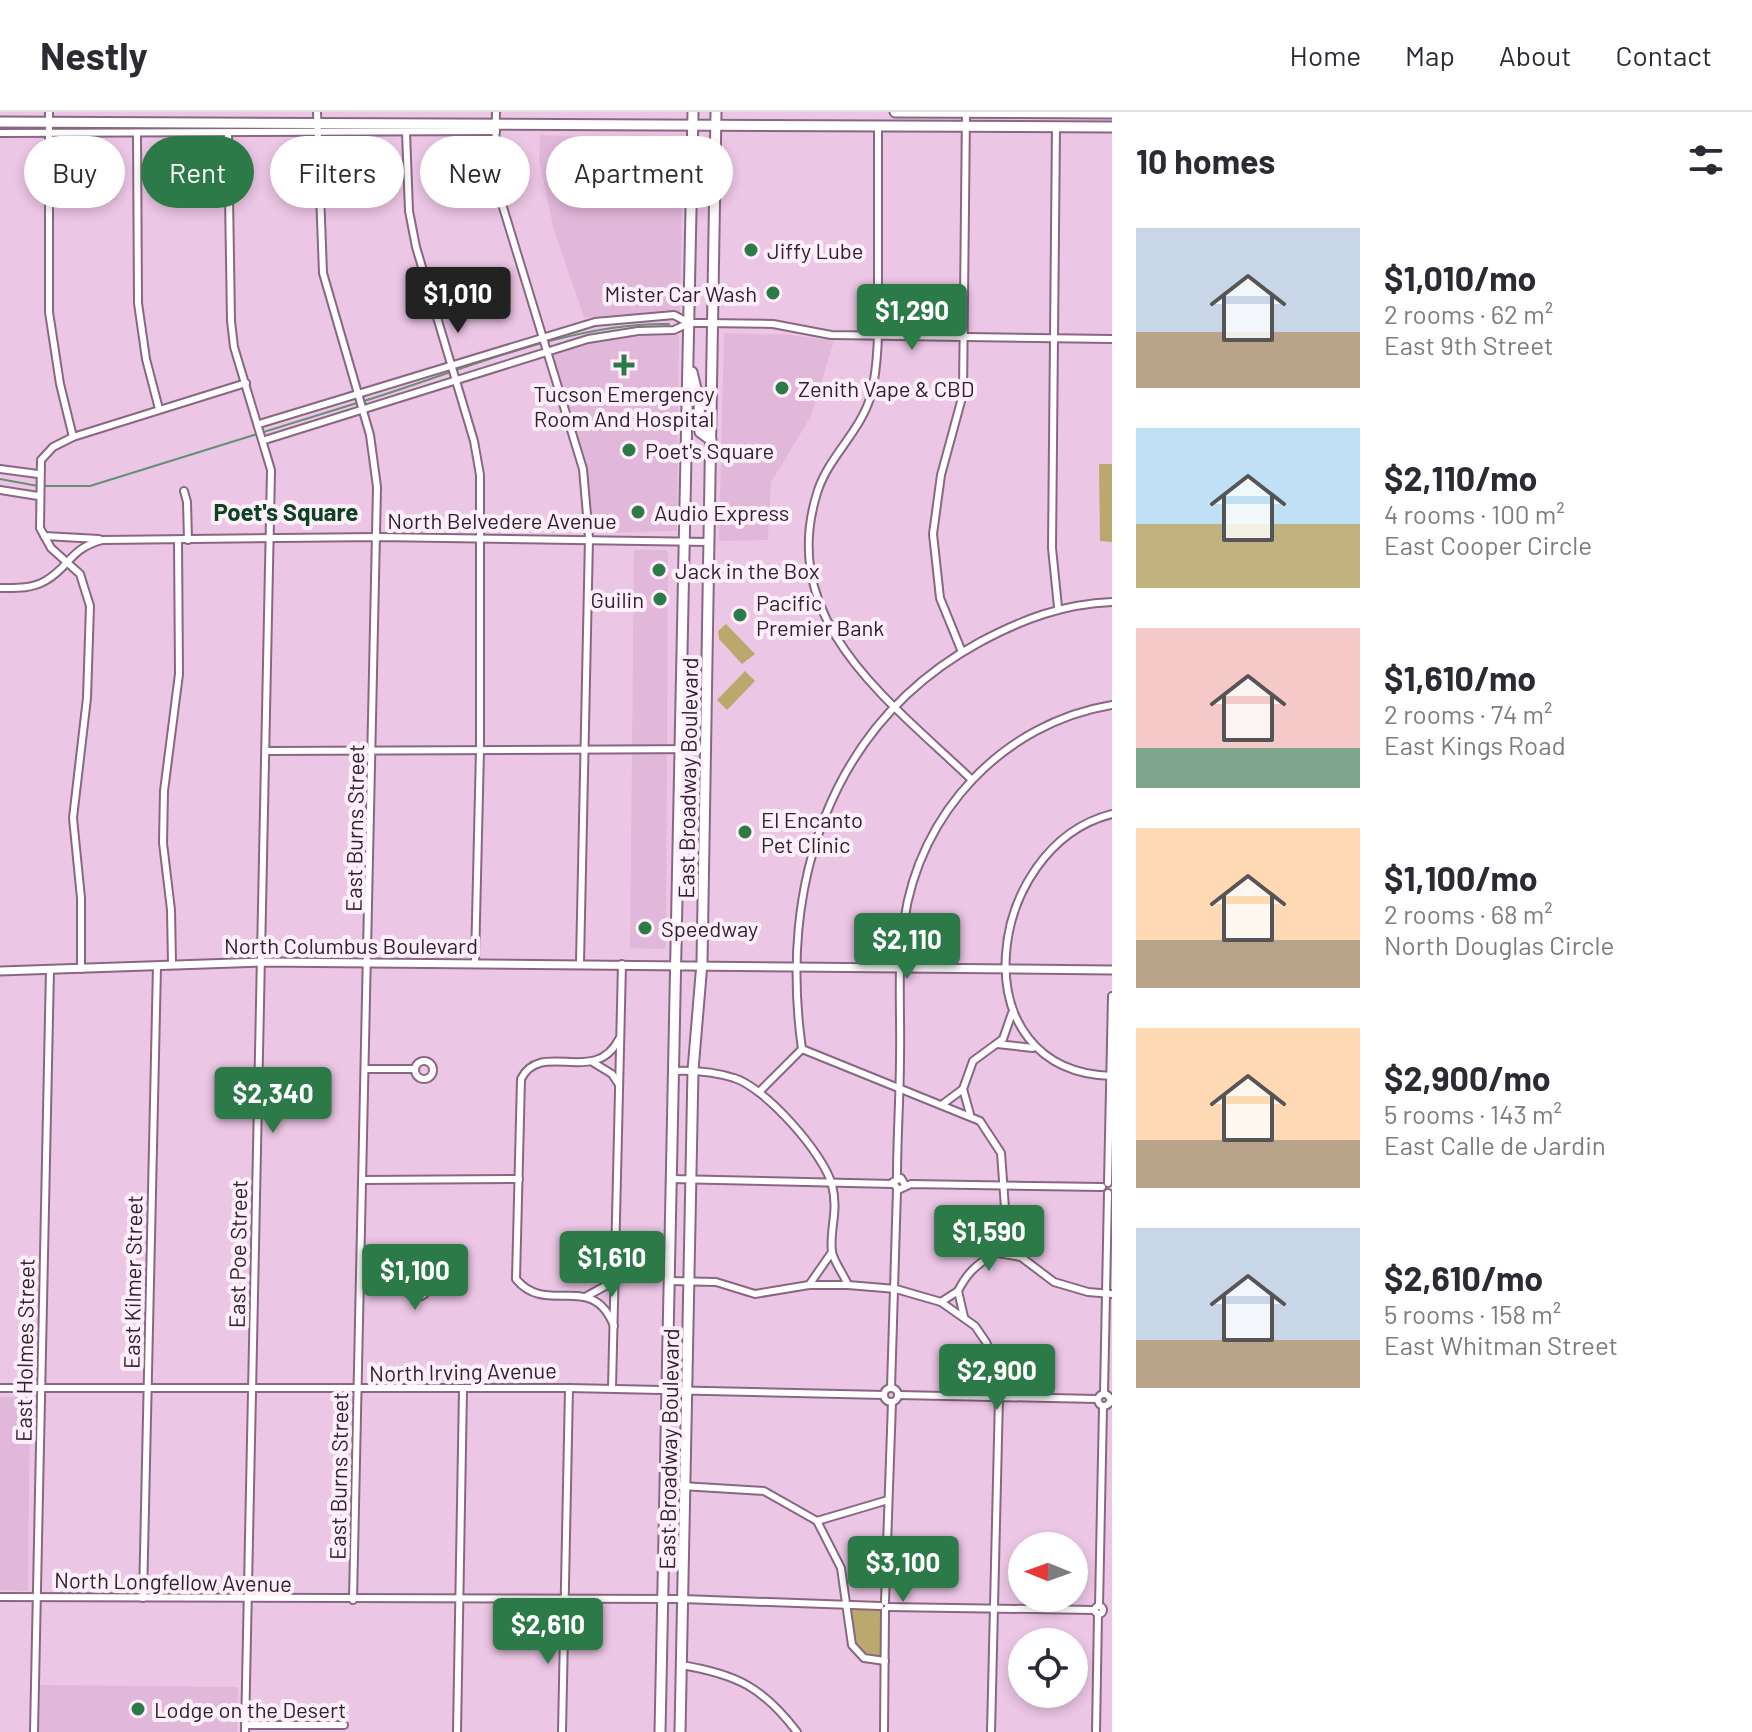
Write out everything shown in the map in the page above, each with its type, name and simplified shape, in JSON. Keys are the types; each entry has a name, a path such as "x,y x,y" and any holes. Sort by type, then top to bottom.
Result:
{"main road":[{"name":"East Broadway Boulevard","path":"660,1732 693,112"},
{"name":"East Broadway Boulevard","path":"680,1732 693,1070 702,963 716,112"},
{"path":"895,112 1112,113"},
{"path":"0,122 317,122 496,127 1112,127"},
{"path":"689,357 699,401 700,432 711,440"}],"street":[{"path":"496,112 502,204 583,469 589,538 580,963"},
{"path":"962,652 940,598 933,534 941,475 963,394 966,339 966,113"},
{"path":"0,133 49,122 137,133 228,133 317,122 406,132 496,127"},
{"path":"49,122 49,312 58,373 73,437"},
{"name":"East Burns Street","path":"317,122 323,273 375,461 378,537 353,1600"},
{"path":"1056,127 1052,548 1058,607"},
{"path":"878,128 878,337 870,399 819,488 808,543 819,607 848,659 972,780"},
{"path":"406,132 409,211 480,475 480,750 475,962"},
{"path":"137,133 138,303 146,359 159,409"},
{"name":"East Poe Street","path":"228,133 230,309 234,347 265,440 271,470 272,538 245,1729"},
{"path":"259,424 543,335 595,322 674,315 689,323"},
{"path":"265,440 607,335 674,330 689,323 773,324 831,335 878,337 1112,339"},
{"path":"81,969 81,898 73,818 87,698 90,606 80,574 44,536 38,496 41,460 53,447 73,437 246,383"},
{"path":"0,469 38,474"},
{"path":"0,490 38,496"},
{"path":"184,491 188,540"},
{"name":"North Belvedere Avenue","path":"44,536 89,536 102,540"},
{"name":"North Belvedere Avenue","path":"0,588 26,588 43,583 82,545 102,540 378,537 686,539 709,542"},
{"path":"172,965 171,910 163,843 164,791 179,674 178,540"},
{"path":"802,1049 796,1010 801,895 820,829 845,773 865,742 917,684 962,652 1058,607 1112,602"},
{"path":"892,1402 884,1395 891,1388 896,1289 903,925 919,860 949,807 1001,751 1033,731 1066,716 1112,705"},
{"path":"267,751 706,749"},
{"path":"1111,1076 1076,1073 1035,1048 1016,1021 1006,968 1008,932 1016,902 1029,876 1072,832 1112,814"},
{"name":"North Columbus Boulevard","path":"0,971 262,962 702,963 1112,970"},
{"path":"612,1388 622,963"},
{"name":"East Kilmer Street","path":"143,1598 157,966"},
{"name":"East Holmes Street","path":"34,1732 50,969"},
{"path":"1104,1394 1109,1294 1112,996"},
{"path":"943,1104 963,1089 973,1061 997,1044 1009,1029 1012,1006"},
{"path":"592,1063 609,1054 619,1039"},
{"path":"997,1044 1035,1048"},
{"path":"802,1049 970,1114 986,1127 997,1145 1009,1235 1021,1257 1054,1282 1109,1294"},
{"path":"759,1092 802,1049"},
{"path":"614,1326 605,1306 587,1296 538,1295 525,1290 516,1279 521,1079 526,1069 549,1062 592,1063 612,1074 618,1083"},
{"path":"366,1069 415,1069"},
{"path":"673,1071 693,1070 736,1078 759,1092 810,1147 832,1182 837,1216 832,1252 809,1285"},
{"path":"963,1089 970,1114"},
{"path":"363,1180 519,1179"},
{"path":"671,1179 896,1184 903,1179 905,1185 1108,1188"},
{"path":"941,1302 958,1291 974,1265 998,1253 1009,1235"},
{"path":"832,1252 848,1285"},
{"path":"998,1253 1021,1257"},
{"path":"587,1296 607,1285 615,1274"},
{"path":"669,1281 716,1282 755,1294 809,1285 896,1289 941,1302 964,1317 986,1342 993,1358 999,1397 991,1732"},
{"path":"361,1286 406,1286"},
{"path":"958,1291 964,1317"},
{"name":"North Irving Avenue","path":"0,1388 612,1388 884,1395"},
{"path":"562,1732 569,1388"},
{"path":"891,1388 898,1395 1097,1399 1104,1394"},
{"path":"457,1732 463,1390"},
{"path":"1103,1407 1111,1400 1104,1394"},
{"path":"884,1732 892,1402 898,1395"},
{"path":"1096,1732 1103,1407 1097,1399"},
{"path":"665,1485 764,1491 817,1521 841,1568 852,1645 864,1658 885,1661"},
{"path":"817,1521 888,1500"},
{"name":"North Longfellow Avenue","path":"0,1597 459,1601 682,1599 1112,1611"},
{"path":"681,1665 735,1677 778,1707 797,1732"},
{"path":"245,1729 344,1725"}],"shaded area":[{"path":"540,135 564,136 546,136 546,193 539,160"},
{"path":"549,208 682,208 680,318 584,317"},
{"path":"724,333 792,335 834,341 810,418 771,482 768,540 719,541"},
{"path":"679,335 677,531 592,533 589,483 553,355 559,350 617,337"},
{"path":"1099,464 1112,464 1112,542 1100,541"},
{"path":"634,550 666,550 668,553 664,949 630,948"},
{"path":"726,624 755,654 742,664 719,639 718,631"},
{"path":"745,671 755,681 727,710 717,700"},
{"path":"0,1397 30,1397 28,1591 0,1590"},
{"path":"848,1606 882,1607 882,1656 864,1655 854,1644"},
{"name":"Lodge on the Desert","path":"40,1685 238,1687 237,1732 39,1732"}],"waterway":[{"path":"364,401 554,340 593,331 669,324"},
{"path":"44,486 90,486 357,403"},
{"path":"0,479 38,486"}],"place":[{"name":"Jiffy Lube","path":"751,250"},
{"name":"Mister Car Wash","path":"773,293"},
{"name":"Tucson Emergency Room And Hospital","path":"624,365"},
{"name":"Zenith Vape & CBD","path":"782,388"},
{"name":"Poet's Square","path":"629,450"},
{"name":"Audio Express","path":"638,512"},
{"name":"Jack in the Box","path":"659,570"},
{"name":"Guilin","path":"660,599"},
{"name":"Pacific Premier Bank","path":"740,615"},
{"name":"El Encanto Pet Clinic","path":"745,832"},
{"name":"Speedway","path":"645,928"},
{"name":"Lodge on the Desert","path":"138,1709"}],"district":[{"name":"Poet's Square","path":"286,511"}]}
